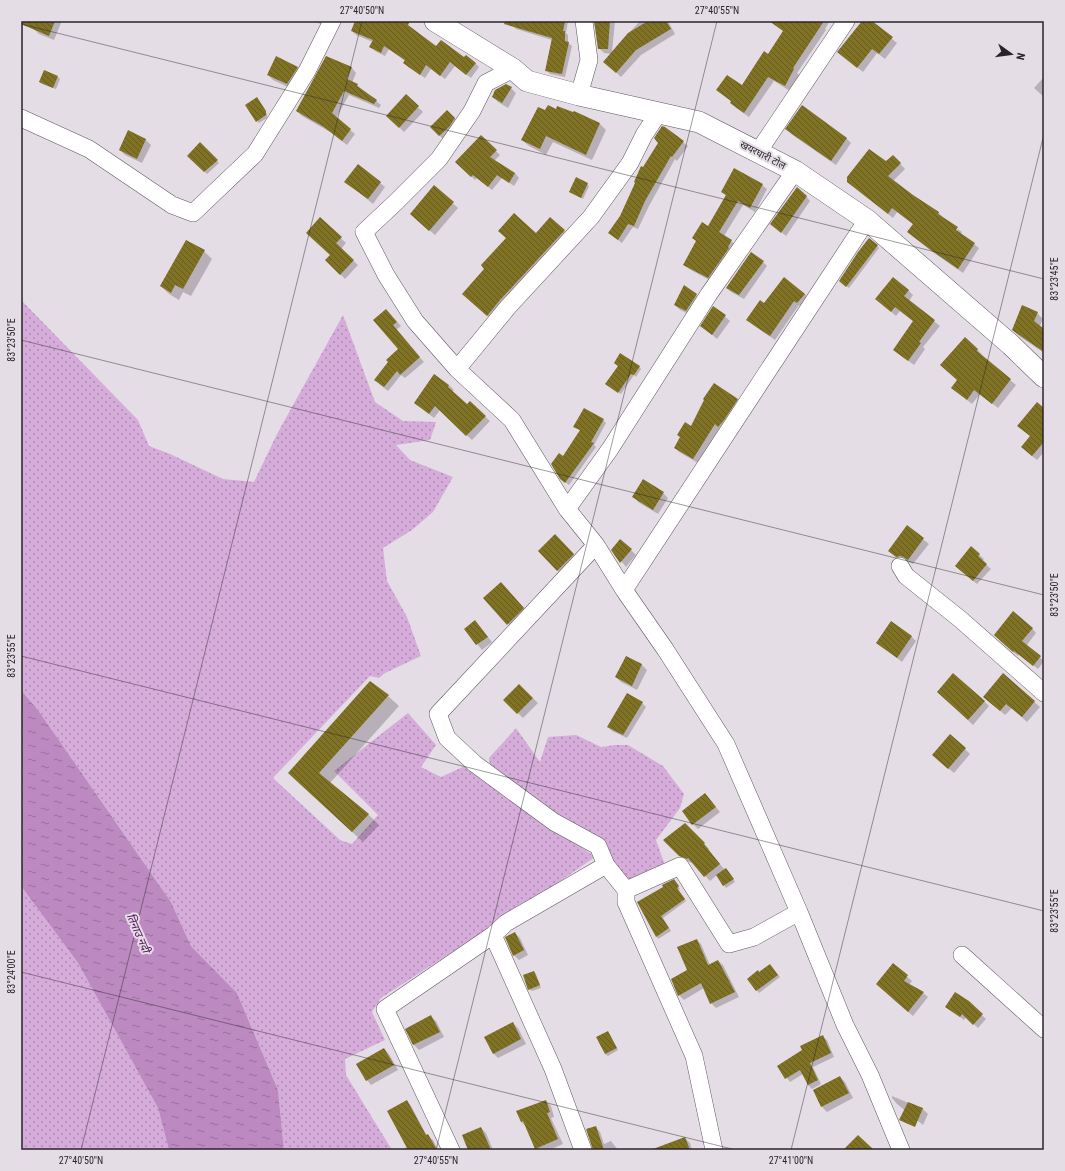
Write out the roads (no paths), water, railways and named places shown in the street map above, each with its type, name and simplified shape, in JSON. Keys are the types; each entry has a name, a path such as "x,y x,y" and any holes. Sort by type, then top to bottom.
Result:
{"street":[{"path":"21,118 89,149 172,205 193,213 255,154 307,71 332,21"},
{"name":"खयरघारी टोल","path":"435,21 514,70 527,81 579,95 699,122 795,171 867,220 1011,345 1044,377"},
{"path":"579,95 589,60 584,21"},
{"path":"758,152 846,21"},
{"path":"514,70 486,83 472,111 439,158 364,232 386,275 415,321 457,368 512,420 567,509 596,545 726,744 799,912 845,1025 870,1075 901,1150"},
{"path":"457,368 508,307 592,217 630,163 644,135 659,112"},
{"path":"567,509 610,449 709,294 795,171"},
{"path":"624,590 867,220"},
{"path":"596,545 438,714 447,738 475,764 554,822 598,846 606,865 626,890 626,902 694,1056 714,1150"},
{"path":"900,566 906,576 960,619 1044,693"},
{"path":"450,1150 385,1009 493,934 506,923 606,865"},
{"path":"626,890 680,866 729,944 754,937 799,912"},
{"path":"493,934 553,1069 583,1150"},
{"path":"962,955 1044,1029"}],"water":[{"name":"तिनाउ नदी","path":"21,690 38,710 171,902 191,946 237,993 278,1090 284,1150 169,1150 158,1108 78,963 21,886"}]}
